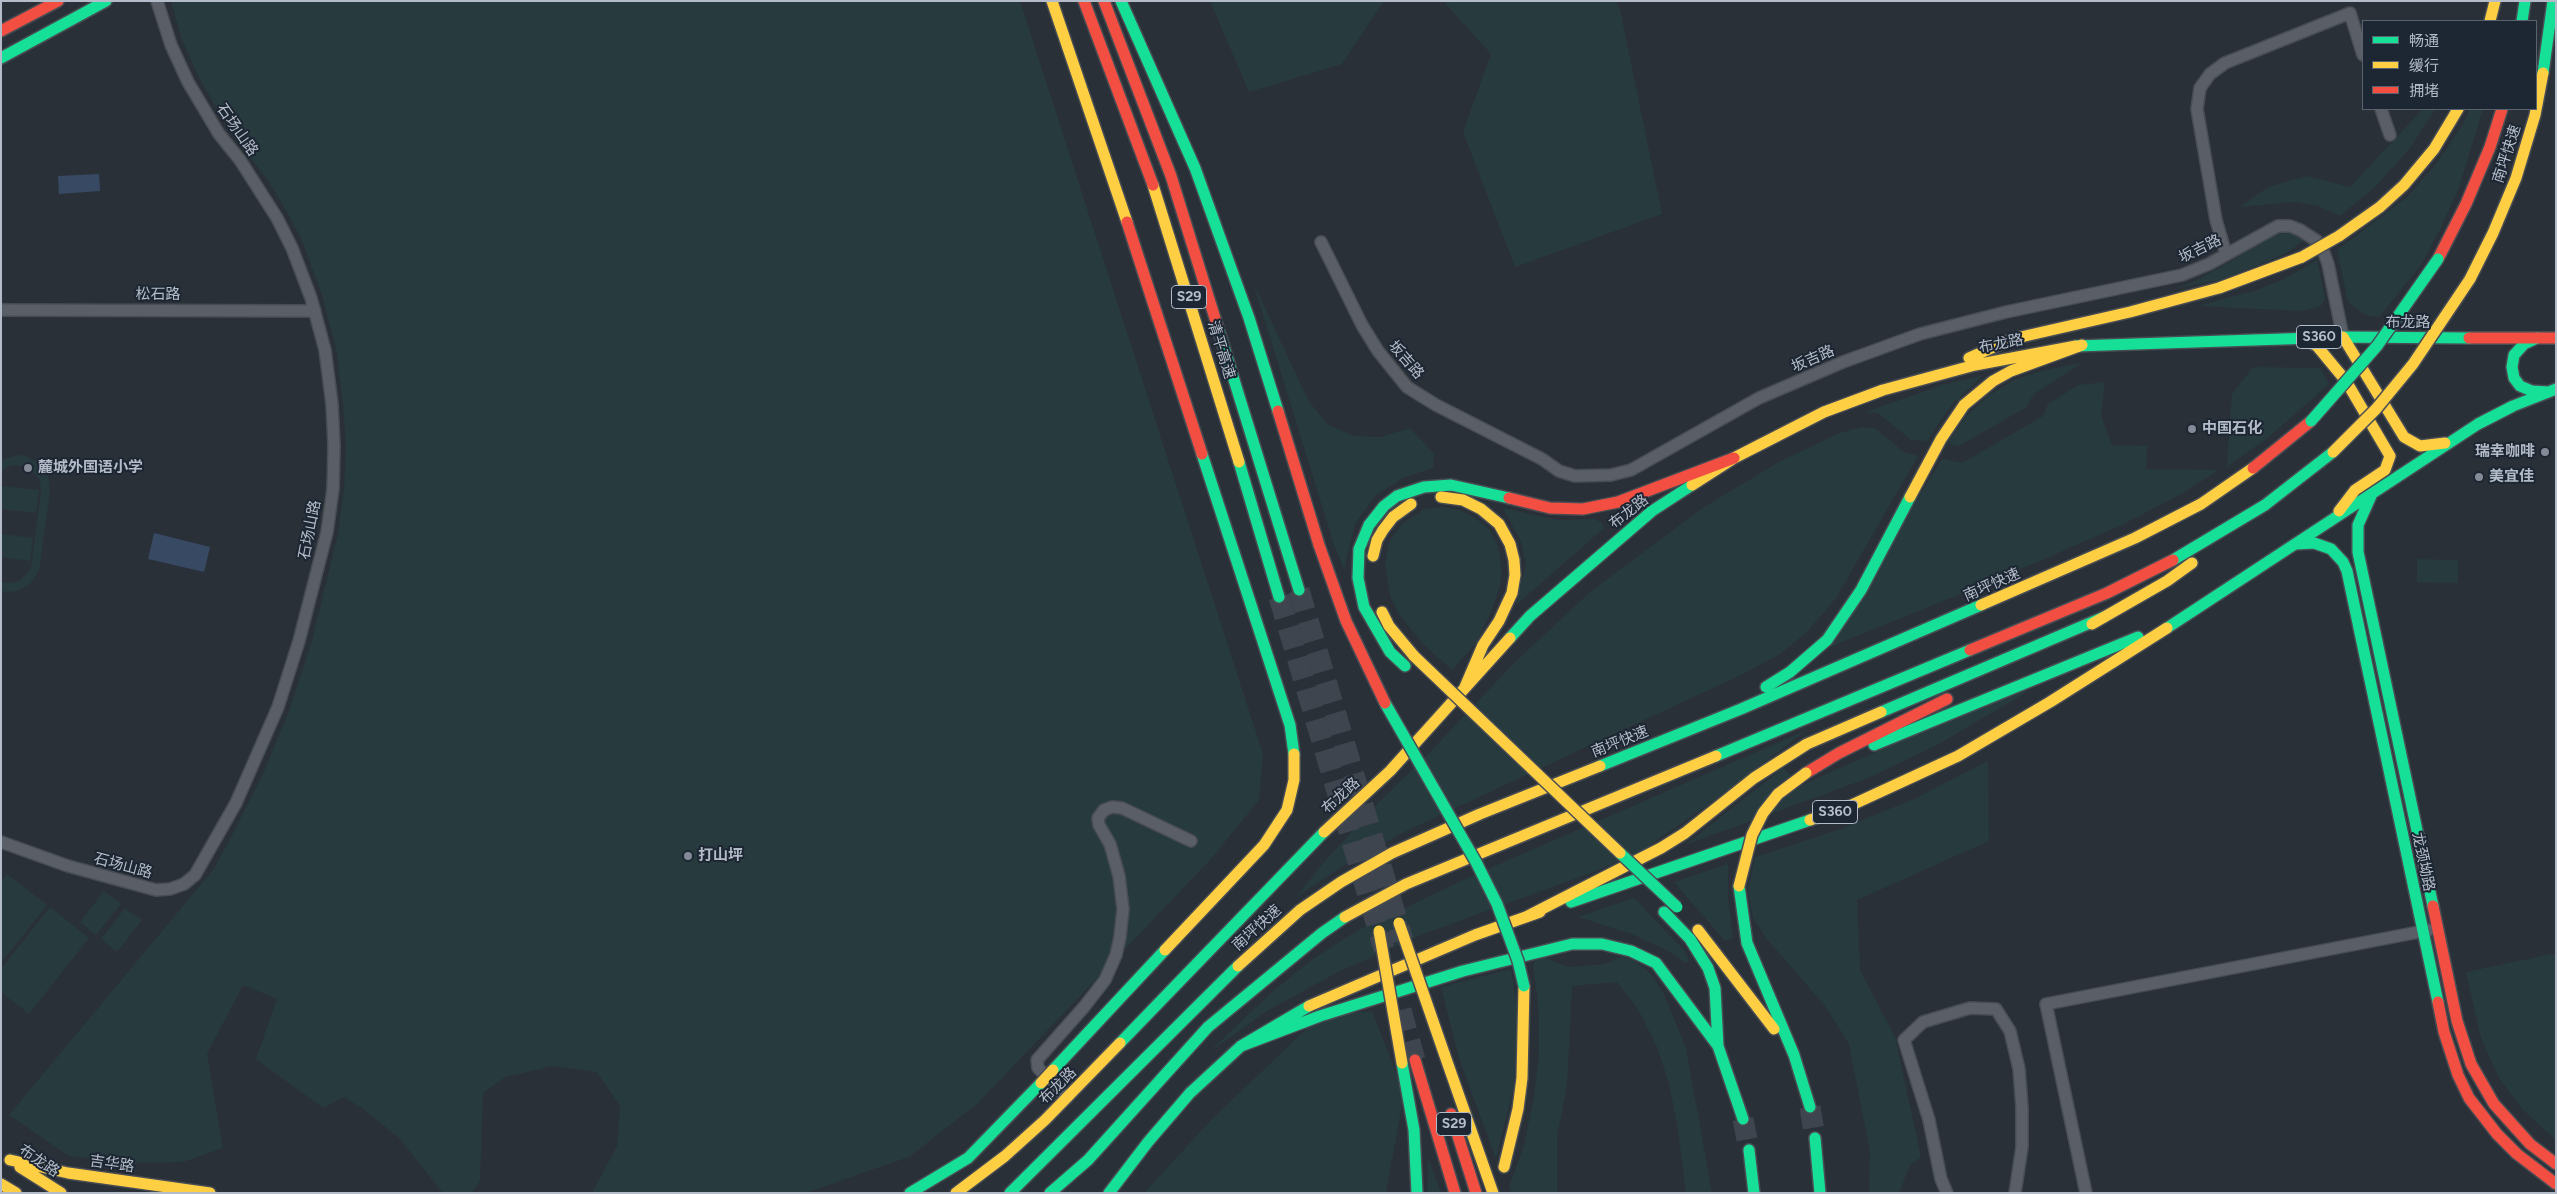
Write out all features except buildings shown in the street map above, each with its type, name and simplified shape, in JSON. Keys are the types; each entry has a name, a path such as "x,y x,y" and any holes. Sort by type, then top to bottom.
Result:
{"main road":[{"path":"1,31 58,1"},
{"path":"1,58 106,1"},
{"path":"910,1193 968,1158 1041,1083 1264,845 1287,810 1294,780 1294,757 1290,725 1119,196 1052,1"},
{"name":"清平高速","path":"1084,1 1157,196 1196,320 1278,597"},
{"name":"清平高速","path":"1104,1 1174,184 1299,590"},
{"path":"1121,1 1202,187 1249,318 1320,545 1346,621 1372,680 1476,862 1497,904 1518,961 1524,986 1526,1012 1522,1078 1518,1109 1504,1167"},
{"path":"2490,20 2494,1"},
{"path":"2522,20 2526,1"},
{"name":"南坪快速","path":"2537,105 2547,56 2553,1"},
{"path":"1930,376 2012,339 2211,290 2250,278 2302,257 2339,236 2380,207 2404,185 2434,149 2457,110"},
{"name":"南坪快速","path":"1010,1193 1254,950 1300,910 1341,882 1392,853 1480,814 1680,734 2135,538 2201,504 2267,459 2310,421 2377,346 2438,259 2466,204 2490,148 2502,110"},
{"name":"南坪快速","path":"2265,505 2333,452 2376,408 2414,364 2470,279 2493,233 2516,178 2536,110"},
{"path":"2346,381 2337,355 2338,347 2344,337 2404,436 2410,442 2428,446 2452,442"},
{"name":"布龙路","path":"956,1193 1005,1156 1067,1098 1313,842 1390,771 1530,616 1652,512 1734,458 1824,412 1883,390 1930,376 2022,354 2082,345 2344,337 2556,338"},
{"path":"2301,338 2317,346 2346,381 2388,451 2390,461 2380,475 2355,490 2329,524"},
{"path":"2537,338 2524,344 2514,355 2512,367 2514,378 2520,386 2532,392 2552,390"},
{"path":"1680,734 1717,716 1790,672 1827,640 1861,590 1941,439 1964,405 1993,381 2011,371 2082,345"},
{"name":"S360","path":"1110,1193 1148,1142 1190,1093 1241,1046 1314,1003 1475,935 1843,809 1901,784 1958,756 2050,702 2191,613 2329,524 2478,424 2552,390"},
{"path":"1409,670 1390,652 1377,633 1364,606 1358,578 1360,549 1368,525 1384,506 1397,496 1424,487 1451,485 1550,508 1583,509 1618,502 1734,458"},
{"name":"龙颈坳路","path":"2371,496 2361,515 2357,535 2366,587 2457,1021 2471,1064 2482,1087 2510,1124 2556,1164"},
{"path":"1372,568 1377,540 1383,530 1404,507 1421,499 1440,497 1463,500 1481,509 1499,524 1510,544 1514,560 1515,575 1512,593 1499,621 1483,645 1466,687"},
{"path":"1972,686 2104,617 2167,581 2265,505"},
{"path":"1050,1193 1088,1160 1208,1027 1322,933 1354,911 1406,884 2107,593 2196,548 2265,505"},
{"name":"龙颈坳路","path":"2296,544 2314,543 2331,549 2343,562 2351,590 2444,1032 2458,1075 2469,1098 2497,1134 2517,1154 2556,1184"},
{"path":"2351,590 2366,587"},
{"path":"1377,604 1389,626 1414,656 1689,919 1728,966 1794,1055"},
{"path":"1806,773 2143,635 2191,613"},
{"path":"1526,917 1661,848 1685,832 1754,778 1807,744 2104,617"},
{"path":"1810,1107 1794,1055 1748,943 1742,916 1739,886 1743,862 1752,835 1762,813 1778,794 1806,773 1839,753 1954,695"},
{"path":"1442,701 1456,714"},
{"path":"1529,783 1544,797"},
{"path":"1558,810 1644,892"},
{"path":"1661,909 1690,939 1708,968 1715,988 1718,1046 1743,1119"},
{"path":"1399,923 1439,1054 1493,1193"},
{"path":"1379,930 1414,1130 1418,1179 1417,1193"},
{"path":"1241,1046 1320,1016 1463,971 1572,944 1602,944 1631,951 1656,963 1718,1046"},
{"path":"1439,1054 1441,1082"},
{"name":"S29","path":"1415,1060 1455,1193"},
{"name":"S29","path":"1446,1099 1476,1193"},
{"path":"1815,1138 1820,1193"},
{"path":"1748,1150 1754,1193"},
{"name":"布龙路","path":"6,1157 61,1193"},
{"name":"吉华路","path":"6,1157 68,1173 210,1193"},
{"path":"1,1184 16,1193"}],"street":[{"name":"石场山路","path":"1,842 68,866 156,890 170,889 184,884 195,875 203,864 236,803 278,707 300,641 327,532 333,489 334,446 329,377 315,311 302,273 277,218 250,174 219,134 188,82 171,44 157,1"},
{"path":"2226,254 2216,220 2197,109 2200,88 2210,74 2225,63 2350,13 2362,52"},
{"path":"2381,110 2390,135"},
{"name":"坂吉路","path":"1321,242 1362,325 1378,351 1407,387 1418,396 1542,460 1559,471 1575,476 1592,477 1631,470 1760,398 1843,362 1920,334 2006,312 2166,279 2194,270 2278,226 2290,226 2318,241 2326,256 2344,337"},
{"name":"松石路","path":"1,310 315,311"},
{"path":"1067,1098 1038,1068 1037,1060 1084,1008 1105,980 1116,956 1120,937 1123,909 1119,876 1110,844 1099,825 1098,818 1104,810 1112,807 1122,808 1191,842"},
{"path":"2086,1193 2046,1004 2437,929"},
{"path":"1947,1193 1940,1179 1929,1120 1904,1040 1924,1022 1970,1008 1996,1009 2010,1031 2019,1069 2022,1108 2022,1147 2014,1193"}],"green space":[{"path":"171,1 1020,1 1263,754 1259,800 1211,859 978,1103 909,1157 805,1193 592,1193 617,1146 620,1106 597,1072 553,1066 505,1077 483,1093 480,1181 472,1193 443,1193 399,1138 362,1108 344,1097 323,1108 256,1059 277,999 243,985 207,1054 223,1148 183,1162 130,1163 69,1156 9,1115 213,870 262,776 289,711 311,644 338,534 344,490 346,446 336,348 322,295 303,243 287,212 269,182 228,127 198,76 182,40"},
{"path":"1210,1 1384,1 1342,64 1249,92"},
{"path":"1443,1 1616,1 1620,9 1662,214 1515,267 1463,132 1491,54"},
{"path":"2422,110 2434,110 2411,147 2377,185 2340,216 2318,206 2293,202 2240,207 2268,187 2307,176 2350,187"},
{"path":"2470,110 2483,110 2459,187 2441,228 2421,265 2379,317 2365,315 2348,302 2337,250 2406,198 2437,163 2463,124"},
{"path":"2279,233 2290,233 2304,240 2287,253 2224,279 2174,289 2195,281 2230,262 2263,240"},
{"path":"2317,260 2325,298 2321,306 2303,311 2198,306 2257,290 2286,278"},
{"path":"1253,282 1308,400 1327,424 1354,436 1381,437 1410,428 1434,454 1433,468 1403,478 1375,496 1355,524 1344,569 1334,545"},
{"path":"2082,363 2034,394 2025,408 1959,446 1948,443 1966,416 1988,396 2014,380 2044,370"},
{"path":"2253,367 2320,368 2329,384 2269,437 2227,467 2232,394"},
{"path":"1983,375 1950,407 1927,441 1911,440 1878,413 1866,412 1942,385"},
{"path":"2105,382 2101,415 2112,445 2147,446 2146,469 2219,470 2183,493 2120,526 2012,573 1825,649 1942,459 1962,463 2043,416 2048,404 2078,385"},
{"path":"1862,427 1875,428 1904,452 1918,456 1836,598 1807,632 1780,654 1743,674 1402,833 1343,866 1296,897 1324,862 1380,801 1430,752 1513,664 1590,592 1704,507 1779,462 1839,433"},
{"path":"18,455 26,456 39,464 48,476 50,491 39,571 30,584 16,591 8,592 1,591 1,582 19,581 31,568 41,491 40,480 29,467 12,465 1,471 1,460"},
{"path":"1,486 39,490 36,513 1,509"},
{"path":"1441,507 1460,510 1474,517 1489,529 1498,546 1502,572 1500,586 1490,614 1476,643 1452,670 1424,645 1400,616 1390,596 1385,566 1389,542 1403,523 1425,509"},
{"path":"1503,508 1559,520 1595,519 1602,523 1604,528 1516,605 1526,564 1521,542"},
{"path":"1,534 33,538 30,561 1,557"},
{"path":"2417,559 2458,560 2458,583 2417,582"},
{"path":"2032,689 1939,744 1866,779 1685,845 1783,768 1802,785 1947,720"},
{"path":"1807,730 1708,805 1643,850 1599,870 1426,933 1338,972 1267,1011 1207,1054 1273,991 1313,959 1358,930 1472,876"},
{"path":"1988,761 1989,841 1857,900 1860,970 1895,1037 1921,1157 1910,1165 1899,1193 1869,1193 1870,1152 1849,1044 1825,1006 1766,938 1753,918 1748,889 1755,857 1840,829 1914,799"},
{"path":"1728,864 1728,897 1733,938 1725,941 1674,882"},
{"path":"7,874 47,905 1,963 1,882"},
{"path":"104,891 121,904 96,935 80,922"},
{"path":"1634,898 1684,950 1689,961 1685,963 1668,951 1632,934 1578,917"},
{"path":"50,907 89,938 29,1014 1,992 1,969"},
{"path":"125,908 142,920 117,952 101,939"},
{"path":"2556,953 2556,1140 2524,1111 2499,1078 2481,1038 2466,972"},
{"path":"1544,957 1568,967 1605,964 1621,957 1632,959 1649,972 1663,992 1686,1048 1712,1193 1686,1193 1678,1130 1669,1084 1657,1047 1638,1009 1617,982 1572,986 1567,1087 1557,1136 1557,1193 1512,1193 1509,1187 1523,1149 1534,1097 1539,1054 1539,1013 1533,964 1537,959"},
{"path":"1511,969 1518,1012 1514,1086 1496,1159 1459,1058 1441,987"},
{"path":"1372,1011 1404,1093 1386,1193 1144,1193 1212,1119 1320,1016"},
{"path":"1428,1157 1441,1193 1427,1193"}],"water":[{"path":"99,174 100,191 59,194 58,176"},
{"path":"154,533 210,547 204,572 148,559"}],"tunnel":[{"path":"1299,590 1403,940"},
{"path":"1279,597 1384,949"},
{"path":"1401,1010 1415,1060"},
{"path":"1810,1107 1815,1138"},
{"path":"1743,1119 1749,1150"}],"traffic: fast":[{"path":"1,58 106,1"},
{"path":"1121,1 1195,168 1249,318 1278,411"},
{"path":"2522,20 2525,1"},
{"path":"2543,73 2553,1"},
{"path":"2311,421 2377,346 2438,259"},
{"path":"1218,328 1299,590"},
{"path":"2076,346 2343,337 2469,338"},
{"path":"2537,338 2524,344 2514,355 2512,367 2514,378 2520,386 2532,391 2548,392"},
{"path":"2167,628 2478,424 2513,406 2556,389"},
{"path":"2173,560 2265,505 2333,452"},
{"path":"1202,454 1290,725 1294,754"},
{"path":"1239,462 1279,597"},
{"path":"1405,666 1390,652 1364,607 1358,578 1359,549 1369,525 1384,506 1397,496 1424,487 1451,485 1509,498"},
{"path":"1510,638 1530,616 1652,511 1692,485"},
{"path":"2371,496 2358,525 2358,552 2433,906"},
{"path":"1766,687 1790,672 1827,640 1861,590 1910,497"},
{"path":"2296,544 2314,543 2331,549 2343,562 2347,571 2438,1002"},
{"path":"1600,766 1741,709 1981,605"},
{"path":"1881,712 2104,617"},
{"path":"1874,745 2138,637"},
{"path":"1716,756 1970,650"},
{"path":"1385,703 1476,862 1497,904 1518,961 1524,986"},
{"path":"1571,902 1810,820"},
{"path":"1120,1043 1324,832"},
{"path":"1620,853 1677,907"},
{"path":"1739,886 1747,943 1794,1055 1810,1107"},
{"path":"1664,912 1690,939 1708,968 1715,988 1718,1046 1743,1119"},
{"path":"1050,1193 1088,1160 1208,1027 1322,933 1345,917"},
{"path":"1241,1046 1320,1016 1463,971 1572,944 1602,944 1631,951 1656,963 1718,1046"},
{"path":"1053,1070 1165,950"},
{"path":"1010,1193 1238,966"},
{"path":"1109,1193 1148,1142 1190,1093 1241,1046 1309,1006"},
{"path":"1402,1063 1414,1130 1417,1193"},
{"path":"910,1193 968,1158 1041,1083"},
{"path":"1815,1138 1820,1193"},
{"path":"1749,1150 1754,1193"}],"traffic: slow":[{"path":"1052,1 1127,222"},
{"path":"2490,20 2495,1"},
{"path":"2537,104 2543,73"},
{"path":"2339,236 2380,207 2404,185 2434,149 2457,110"},
{"path":"2470,279 2493,233 2516,178 2536,110"},
{"path":"1153,185 1239,462"},
{"path":"2302,257 2339,236"},
{"path":"1969,358 2012,339 2130,312 2219,288 2302,257"},
{"path":"2333,452 2376,409 2413,364 2470,279"},
{"path":"2343,337 2404,437 2420,446 2445,443"},
{"path":"2302,338 2317,346 2346,381 2390,456 2385,470 2355,490 2339,511"},
{"path":"1910,497 1941,439 1964,405 1993,381 2011,371 2082,345"},
{"path":"1692,485 1734,458 1824,412 1883,390 1975,365 2076,346"},
{"path":"1981,605 2135,538 2201,504 2253,468"},
{"path":"1441,497 1463,500 1481,509 1499,524 1510,544 1514,560 1515,575 1512,593 1499,621 1483,645 1465,687"},
{"path":"1373,556 1377,540 1383,530 1393,517 1411,504"},
{"path":"2092,624 2167,581 2192,563"},
{"path":"1382,612 1389,626 1414,656"},
{"path":"1810,820 1843,809 1958,756 2050,702 2167,628"},
{"path":"1324,832 1390,771 1510,638"},
{"path":"1414,656 1620,853"},
{"path":"1526,917 1661,848 1685,833 1754,778 1807,744 1881,712"},
{"path":"1165,950 1264,845 1287,810 1294,780 1294,754"},
{"path":"1345,917 1406,884 1716,756"},
{"path":"1238,966 1300,910 1341,882 1392,853 1480,814 1600,766"},
{"path":"1739,886 1752,835 1763,813 1778,794 1806,773"},
{"path":"1309,1006 1475,935 1540,912"},
{"path":"1399,923 1444,1053"},
{"path":"1698,930 1774,1029"},
{"path":"1379,931 1402,1063"},
{"path":"1504,1167 1518,1109 1522,1078 1524,986"},
{"path":"956,1193 1005,1156 1045,1120 1120,1043"},
{"path":"1444,1053 1493,1193"},
{"path":"1041,1083 1053,1070"},
{"path":"10,1160 68,1173 210,1193"},
{"path":"20,1167 61,1193"},
{"path":"1,1184 16,1193"}],"traffic: jam":[{"path":"1,31 58,1"},
{"path":"1084,1 1153,185"},
{"path":"1104,1 1171,176 1218,328"},
{"path":"2438,259 2466,204 2490,147 2502,110"},
{"path":"1127,222 1202,454"},
{"path":"2469,338 2556,338"},
{"path":"1278,411 1319,545"},
{"path":"2253,468 2311,421"},
{"path":"1509,498 1550,508 1583,509 1618,502 1734,458"},
{"path":"1319,545 1346,621 1385,703"},
{"path":"1970,650 2107,593 2173,560"},
{"path":"1806,773 1839,753 1947,699"},
{"path":"2433,906 2457,1021 2471,1064 2494,1104 2530,1144 2556,1164"},
{"path":"2438,1002 2444,1032 2458,1075 2469,1098 2497,1134 2517,1154 2556,1184"},
{"path":"1415,1060 1455,1193"},
{"path":"1451,1114 1476,1193"}],"place":[{"name":"中国石化","path":"2192,429"},
{"name":"瑞幸咖啡","path":"2545,452"},
{"name":"麓城外国语小学","path":"28,468"},
{"name":"美宜佳","path":"2479,477"},
{"name":"打山坪","path":"688,856"}]}
